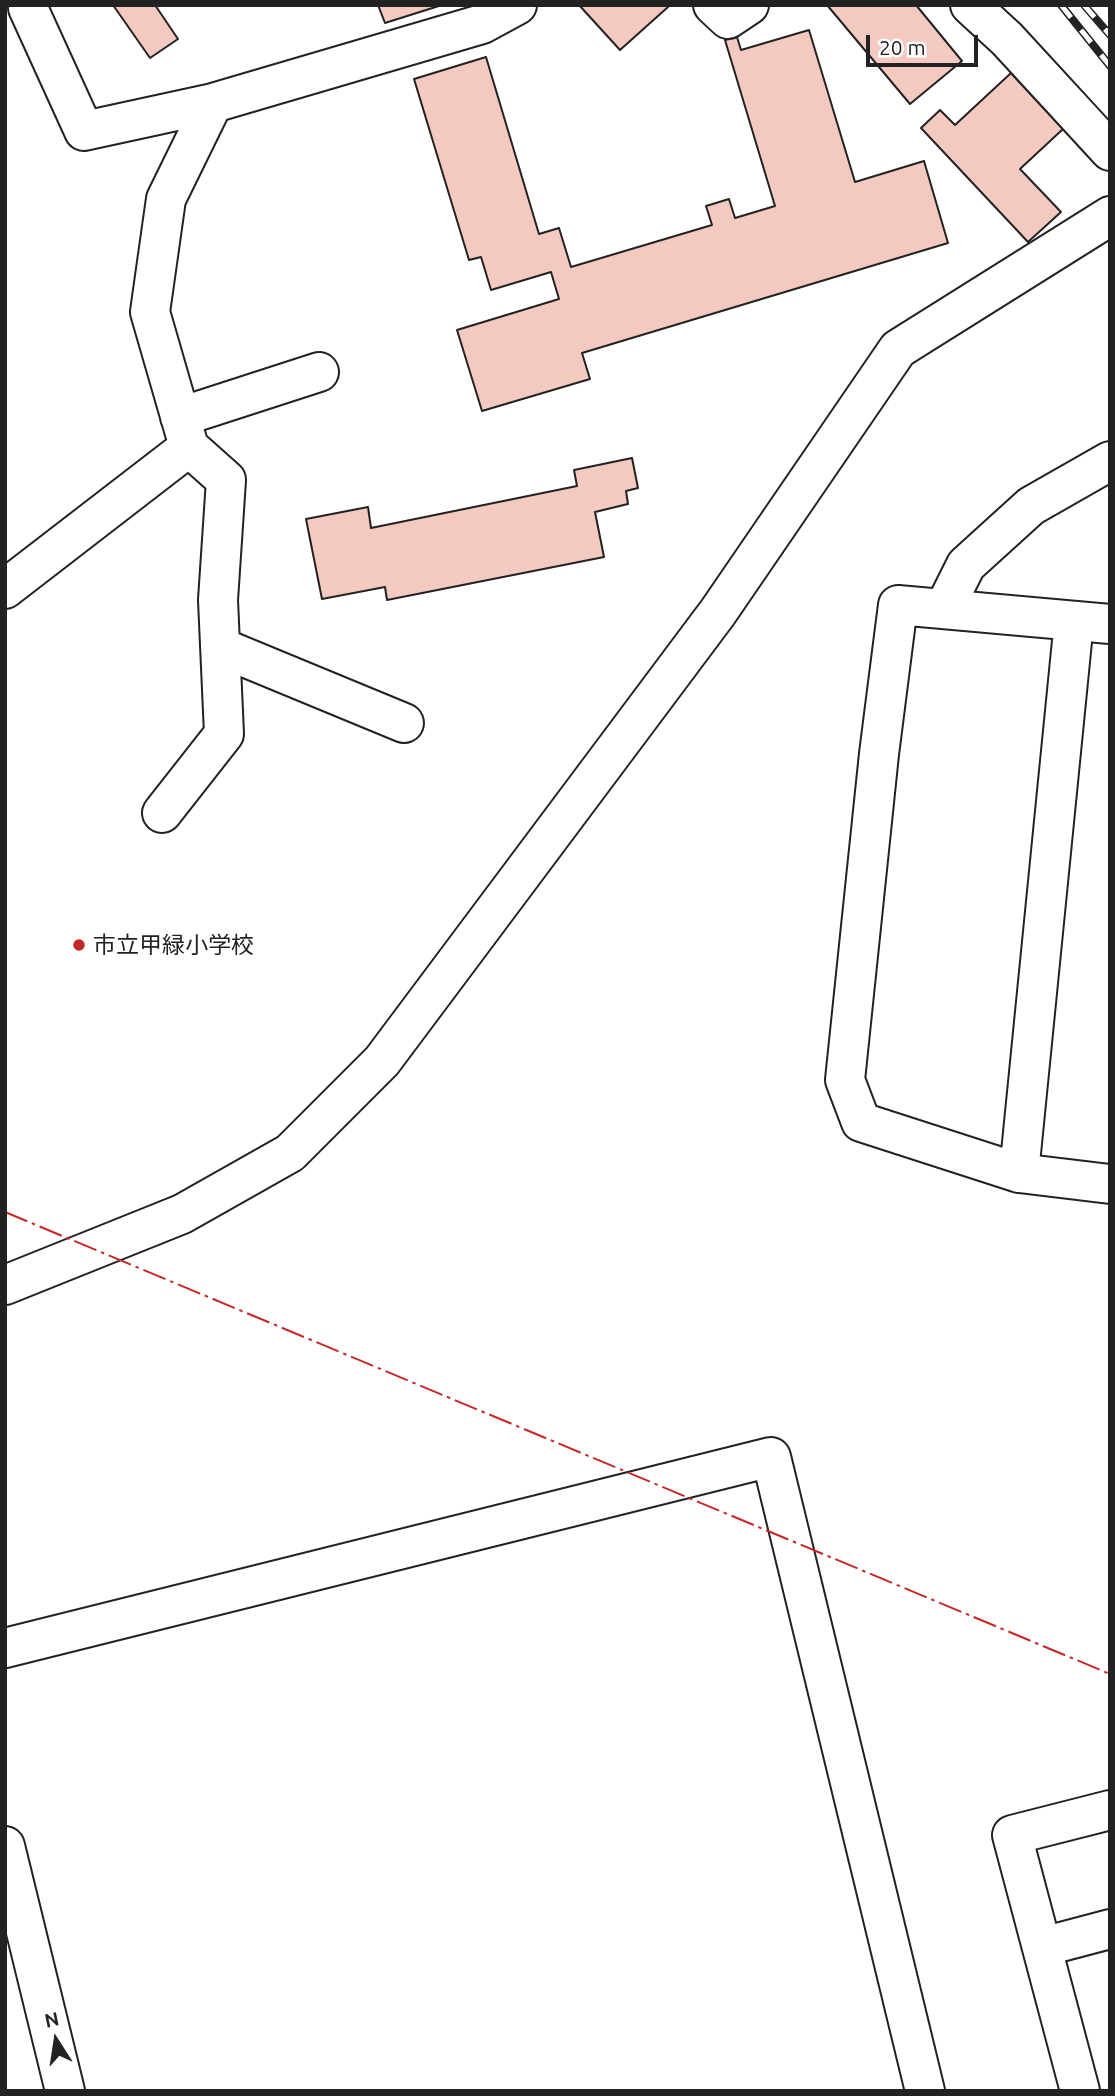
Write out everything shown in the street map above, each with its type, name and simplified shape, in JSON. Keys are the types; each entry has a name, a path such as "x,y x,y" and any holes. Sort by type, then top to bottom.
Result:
{"street":[{"path":"28,8 84,131 213,103 482,24 517,5"},
{"path":"713,5 728,19 750,5"},
{"path":"970,5 1007,39 1110,151"},
{"path":"162,813 224,734 218,600 226,480 185,432 150,312 166,199 213,103"},
{"path":"5,1285 182,1214 290,1153 382,1062 718,612 898,349 1110,216"},
{"path":"5,589 185,432 319,372"},
{"path":"944,609 966,565 1031,506 1110,461"},
{"path":"1019,1173 1092,622 898,605 879,754 845,1080 861,1122 1019,1173 1110,1184"},
{"path":"220,647 404,723"},
{"path":"5,1648 771,1457 925,2091"},
{"path":"1080,2091 1012,1835 1110,1810"},
{"path":"5,1846 65,2091"},
{"path":"1042,1947 1110,1929"}],"building":[{"path":"113,5 155,5 178,39 150,58"},
{"path":"378,5 442,5 385,23"},
{"path":"579,5 666,5 668,7 620,50"},
{"path":"827,5 916,5 962,61 910,104"},
{"path":"809,30 855,182 924,161 948,243 582,353 590,379 482,411 457,330 559,299 551,272 491,290 481,257 469,260 414,79 486,57 539,234 559,228 571,267 712,225 706,206 729,199 735,218 775,206 725,40 737,37 741,50"},
{"path":"1011,73 1063,129 1020,169 1061,212 1028,242 921,128 940,110 955,125"},
{"path":"632,458 638,488 626,491 628,504 595,512 604,557 387,600 385,587 322,599 306,519 368,507 371,528 577,486 574,470"}],"railway":[{"path":"1061,5 1110,66"},
{"path":"1084,5 1110,35"}],"power":[{"path":"5,1212 1110,1674"}],"place":[{"name":"市立甲緑小学校","path":"79,945"}]}
